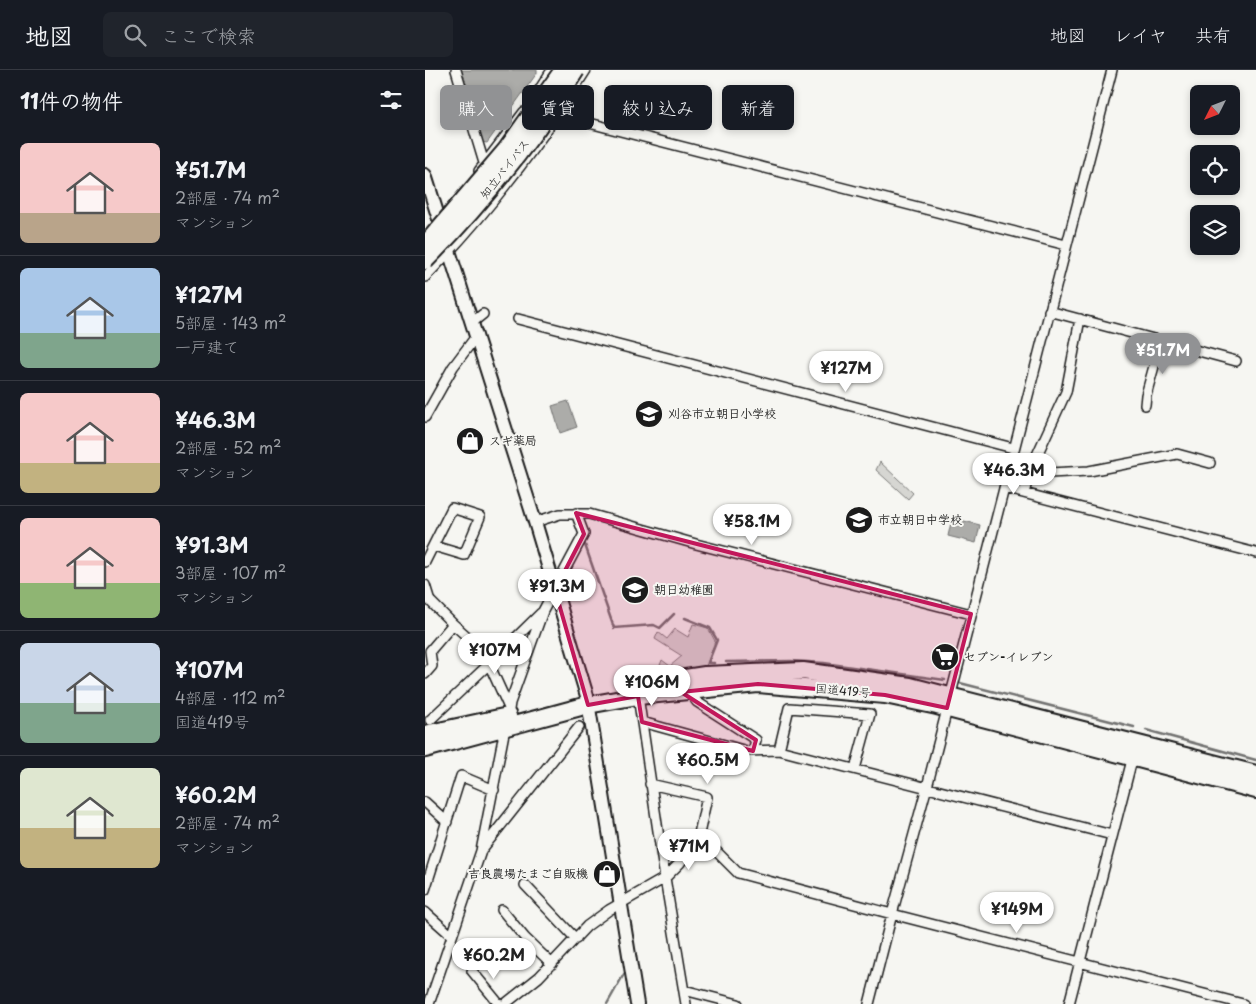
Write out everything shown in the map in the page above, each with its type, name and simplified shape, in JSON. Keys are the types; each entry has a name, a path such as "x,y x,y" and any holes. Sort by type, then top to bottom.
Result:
{"highway":[{"name":"知立バイパス","path":"425,261 463,222 518,156 576,70"},
{"name":"知立バイパス","path":"425,245 506,150 553,71"},
{"name":"国道419号","path":"429,725 507,717 587,700 625,687 705,675 803,671 910,686 949,702 1256,790"},
{"name":"国道419号","path":"587,700 758,684 949,702 1256,774"},
{"name":"国道419号","path":"425,750 507,717"}],"street":[{"path":"456,70 484,163"},
{"path":"577,85 586,70"},
{"path":"869,1004 1112,70"},
{"path":"544,85 553,71"},
{"path":"425,234 522,115"},
{"path":"594,124 1065,245"},
{"path":"425,277 480,220 547,130"},
{"path":"425,175 535,522 587,700 637,1004"},
{"path":"1049,311 1236,361"},
{"path":"425,417 483,314"},
{"path":"517,319 1013,448"},
{"path":"1024,492 1029,474 1066,392 1080,319"},
{"path":"1145,405 1161,341"},
{"path":"1029,474 1089,471 1177,454 1210,463"},
{"path":"1004,488 1256,553"},
{"path":"425,562 435,546 452,508 479,517 464,555 435,546"},
{"path":"429,1004 481,851 507,717 543,611 584,534 576,513"},
{"path":"535,522 560,514 589,514 696,544 971,614"},
{"path":"426,591 430,600 478,646 489,664 507,717"},
{"path":"429,725 543,611"},
{"path":"425,674 432,666 430,651 453,624"},
{"path":"689,691 697,702 756,740 753,751"},
{"path":"638,696 650,784 686,1004"},
{"path":"779,750 789,708 870,714 855,769"},
{"path":"642,722 753,751 779,750 1112,835"},
{"path":"481,851 579,727"},
{"path":"1069,1004 1133,756"},
{"path":"425,890 428,868 447,822 461,776 494,790"},
{"path":"472,971 504,1004 539,978 587,926 665,878 680,863 699,834 707,797 650,784"},
{"path":"425,802 447,822"},
{"path":"699,834 738,873 1243,1004"},
{"path":"525,885 576,939"},
{"path":"502,910 525,938 553,964"},
{"path":"425,912 452,936"},
{"path":"684,990 738,1004"}],"highlighted area":[{"path":"576,513 971,614 947,708 885,695 758,684 681,692 756,740 753,751 642,722 638,696 588,705 555,590 584,534"}],"shaded area":[{"path":"459,70 537,70 528,85 522,85 522,94 512,108 512,85 464,85"},
{"path":"478,130 496,130 487,143 482,142"},
{"path":"568,401 577,427 560,433 552,406"},
{"path":"880,462 913,493 908,499 876,470"},
{"path":"952,518 980,525 976,543 948,536"},
{"path":"693,624 708,628 715,641 705,669 632,679 630,674 650,668 654,671 659,668 662,660 670,666 682,656 655,639 658,632 667,639 675,629 688,637"}],"waterway":[{"path":"584,542 614,628 654,625 660,628 674,614"},
{"path":"685,618 710,628 717,640 708,663 714,663"},
{"path":"726,662 791,661 824,663 945,680"},
{"path":"960,683 1134,727"},
{"path":"1146,730 1256,760"},
{"path":"607,1004 624,974"}],"place":[{"name":"刈谷市立朝日小学校","path":"649,414"},
{"name":"スギ薬局","path":"470,441"},
{"name":"市立朝日中学校","path":"859,520"},
{"name":"朝日幼稚園","path":"635,590"},
{"name":"セブン-イレブン","path":"945,657"},
{"name":"吉良農場たまご自販機","path":"607,874"}]}
